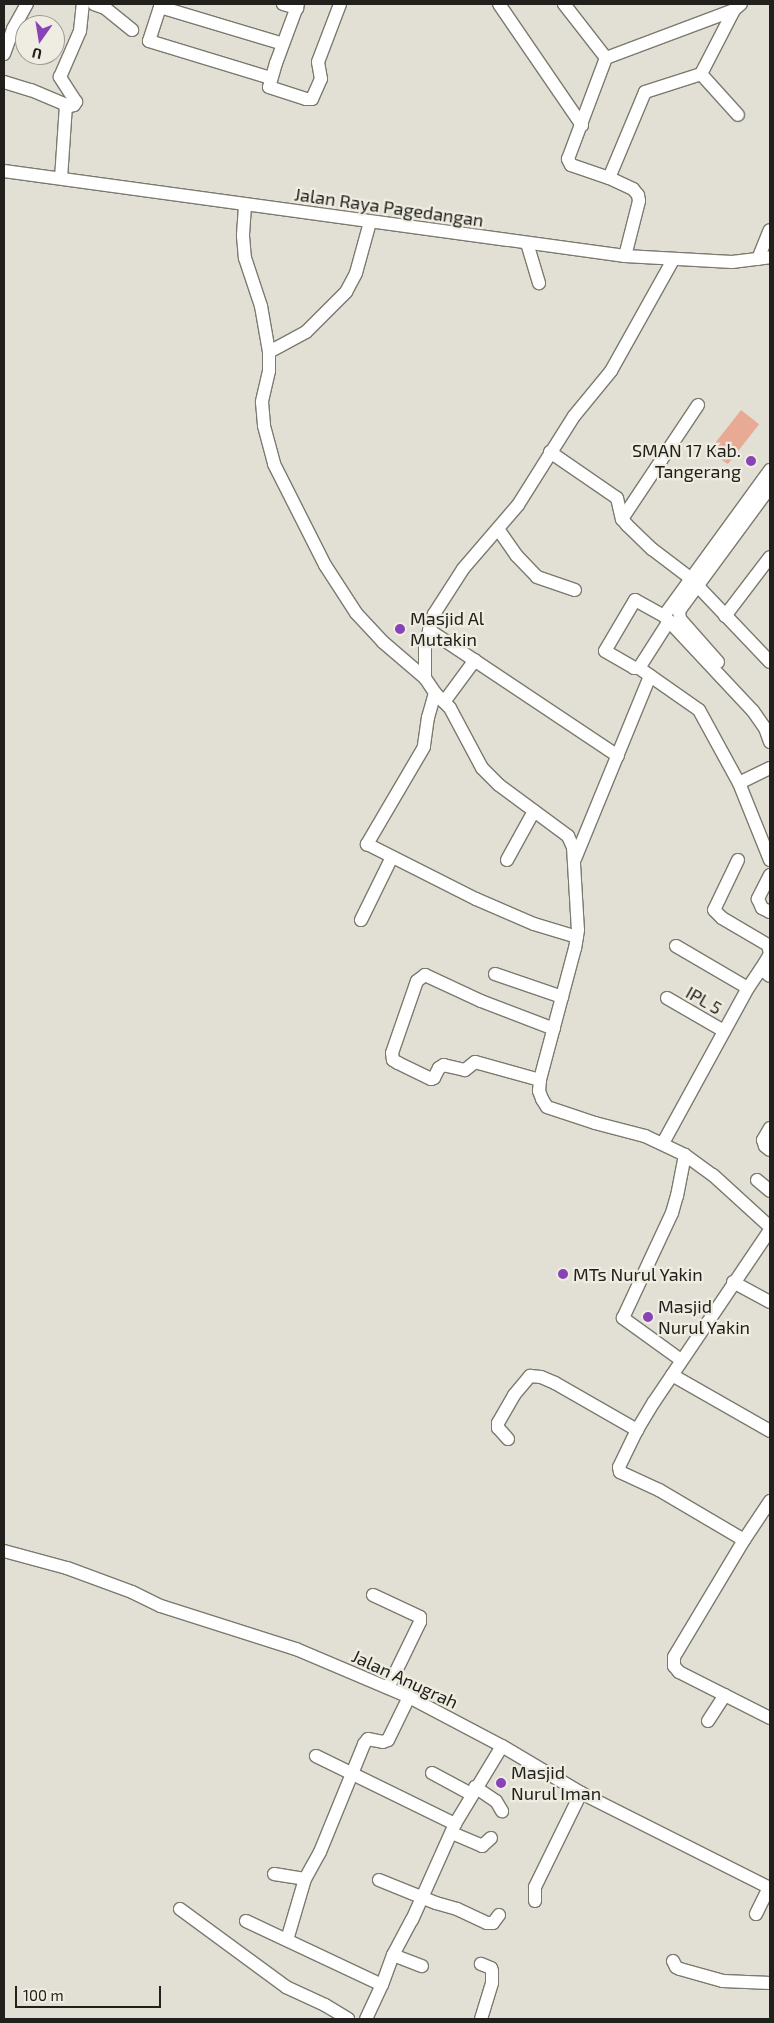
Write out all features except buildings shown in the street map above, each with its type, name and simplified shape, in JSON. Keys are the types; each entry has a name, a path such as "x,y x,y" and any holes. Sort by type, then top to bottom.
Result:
{"street":[{"path":"4,54 13,29 27,4"},
{"path":"66,108 74,105 76,102 60,77 82,27 83,4"},
{"path":"94,4 105,8 132,30"},
{"path":"283,4 298,6 271,78 270,88 300,98 312,99 322,77 318,62 340,4"},
{"path":"499,4 582,125"},
{"path":"564,4 606,58"},
{"path":"271,78 149,41 161,5 283,44"},
{"path":"609,178 645,92 701,74 737,7"},
{"path":"625,256 639,201 638,195 633,189 570,162 568,159 606,58 629,47 737,7"},
{"path":"701,74 738,115"},
{"path":"4,82 60,101 66,108 61,178"},
{"name":"Jalan Raya Pagedangan","path":"4,171 245,206 625,256 732,262 764,258"},
{"path":"245,206 243,236 245,258 260,306 269,352 269,371 262,402 264,426 274,464 325,565 356,612 383,642 425,678 439,698 450,708 482,768 499,785 568,836 575,860 577,937 540,1080 539,1091 547,1106 663,1143 684,1155 718,1180 770,1228 637,1430 619,1467 620,1472 659,1490 744,1540"},
{"path":"269,352 306,332 346,292 356,273 370,222"},
{"path":"764,258 770,230"},
{"path":"527,243 539,283"},
{"path":"425,678 425,646 434,614 463,569 518,505 574,416 611,371 673,260"},
{"path":"622,519 698,405"},
{"path":"550,452 617,498 622,519 652,549 693,582 770,662"},
{"path":"639,668 666,618 770,470"},
{"path":"770,488 693,582 678,611 678,616 761,709 770,723"},
{"path":"498,529 516,555 537,578 575,590"},
{"path":"725,616 770,558"},
{"path":"770,742 765,728 753,711 666,618 635,600 606,649 606,653 634,668 639,668 699,710 739,783 770,860"},
{"path":"429,630 618,756"},
{"path":"475,660 439,698 428,717 427,740 424,747 367,842 368,845 484,902 534,924 577,937"},
{"path":"575,860 650,676"},
{"path":"739,783 770,768"},
{"path":"507,860 534,811"},
{"path":"361,920 392,857"},
{"path":"663,1143 748,988 765,972 770,954 768,945 722,918 714,910 738,860"},
{"path":"770,875 758,899 762,908 770,912"},
{"path":"676,946 748,988"},
{"path":"495,974 562,997"},
{"path":"540,1080 475,1062 465,1070 441,1066 431,1079 393,1060 392,1053 417,981 426,975 472,998 554,1028"},
{"name":"IPL 5","path":"667,998 724,1031"},
{"path":"770,1128 764,1140 765,1146 770,1150"},
{"path":"682,1360 626,1323 623,1318 672,1213 684,1155"},
{"path":"757,1180 770,1191"},
{"path":"733,1282 770,1302"},
{"path":"672,1375 770,1431"},
{"path":"508,1439 498,1428 498,1423 514,1394 530,1376 541,1377 555,1383 637,1430"},
{"path":"770,1502 744,1540 674,1657 674,1666 679,1672 770,1718"},
{"name":"Jalan Anugrah","path":"4,1551 67,1568 132,1592 161,1606 296,1649 409,1697 502,1746 581,1793 769,1884"},
{"path":"373,1595 420,1617 420,1622 388,1688"},
{"path":"708,1721 725,1695"},
{"path":"287,1940 305,1879 320,1852 351,1773 366,1741 372,1739 386,1742 388,1740 409,1697"},
{"path":"366,2019 382,1985 392,1955 422,1898 453,1828 473,1791 502,1746"},
{"path":"316,1756 453,1828 482,1846 491,1838"},
{"path":"432,1773 496,1802 502,1811"},
{"path":"535,1901 535,1887 581,1793"},
{"path":"274,1874 305,1879"},
{"path":"379,1880 422,1898 457,1909 487,1923 493,1923 499,1915"},
{"path":"756,1914 769,1884"},
{"path":"180,1909 286,1987 325,2005 348,2019"},
{"path":"246,1922 382,1985"},
{"path":"392,1955 422,1966"},
{"path":"673,1961 676,1967 680,1969 722,1981 770,1983"},
{"path":"480,2019 492,1983 491,1968 482,1964"}],"shaded area":[{"path":"741,410 759,424 728,464 710,450"}],"place":[{"name":"SMAN 17 Kab. Tangerang","path":"751,461"},
{"name":"Masjid Al Mutakin","path":"400,629"},
{"name":"MTs Nurul Yakin","path":"563,1274"},
{"name":"Masjid Nurul Yakin","path":"648,1317"},
{"name":"Masjid Nurul Iman","path":"501,1783"}]}
